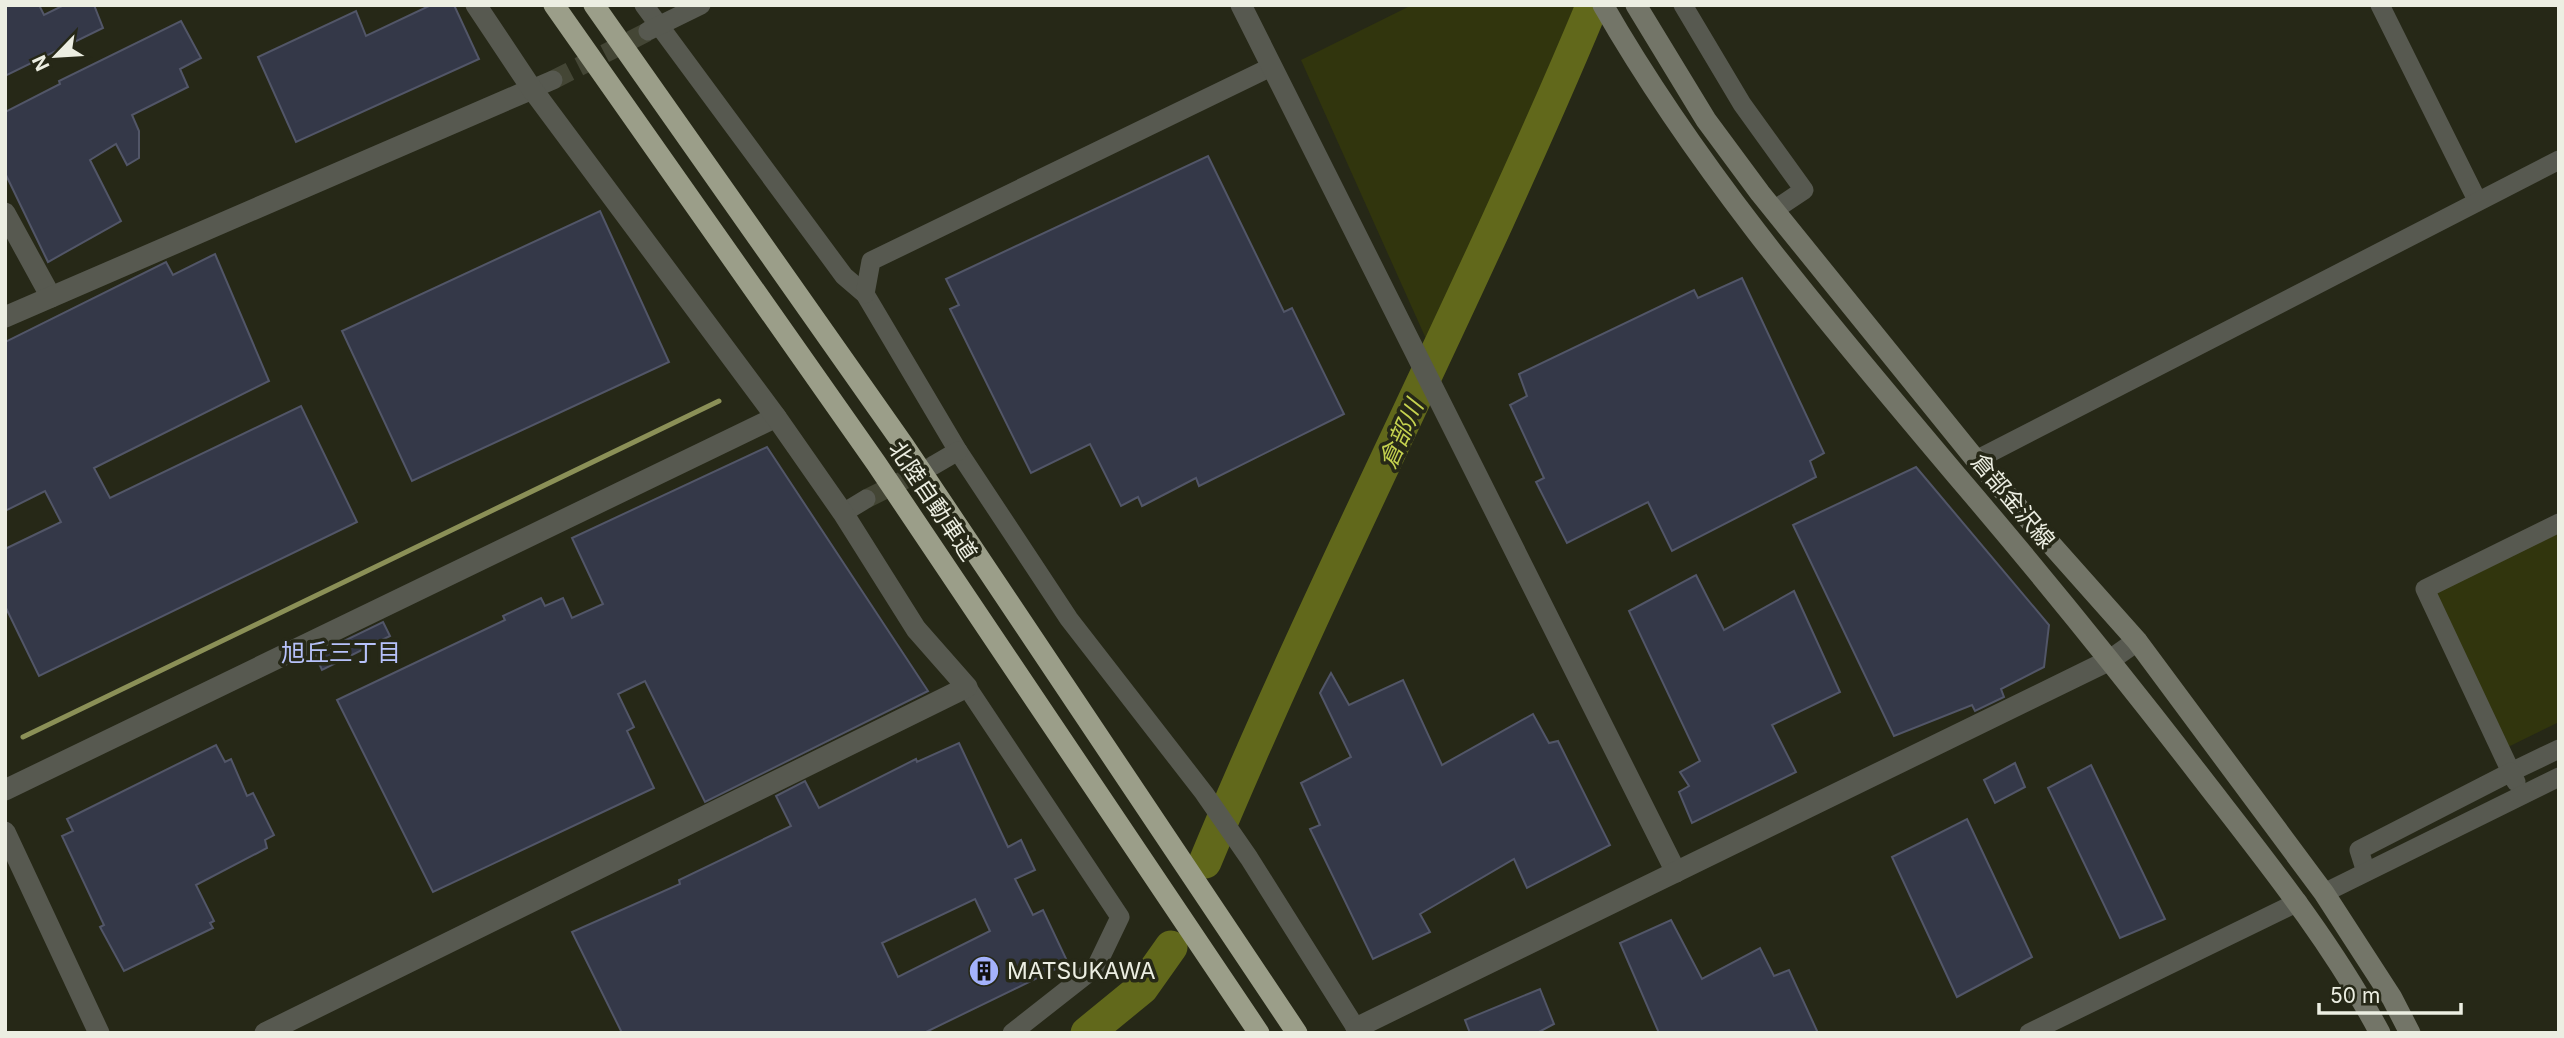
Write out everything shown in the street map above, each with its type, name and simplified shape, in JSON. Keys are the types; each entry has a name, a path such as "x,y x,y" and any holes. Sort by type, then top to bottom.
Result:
{"highway":[{"name":"北陸自動車道","path":"554,5 876,463 1259,1033"},
{"name":"北陸自動車道","path":"594,5 905,447 1297,1033"}],"main road":[{"name":"倉部金沢線","path":"1603,5 1685,135 1842,342 2110,660 2298,902 2380,1033"},
{"name":"倉部金沢線","path":"1639,11 1706,120 1774,210 1976,460 2137,641 2323,893 2392,998 2410,1033"}],"street":[{"path":"476,5 532,89 776,417 842,513 916,629 967,687 1121,917 1096,967 1012,1033"},
{"path":"644,5 653,29 844,276 865,294 958,451 1069,620 1204,793 1249,858 1354,1031 2110,660 2137,641"},
{"path":"653,29 701,5"},
{"path":"1241,5 1676,872"},
{"path":"1683,5 1742,104 1804,190 1774,210"},
{"path":"2380,5 2477,200"},
{"path":"865,294 871,261 1271,67"},
{"path":"5,317 554,79"},
{"path":"1976,460 2559,160"},
{"path":"5,213 51,297"},
{"path":"5,790 776,417"},
{"path":"934,465 958,451"},
{"path":"842,513 866,499"},
{"path":"2522,795 2425,589 2559,523"},
{"path":"265,1033 967,687"},
{"path":"2367,872 2359,850 2559,749"},
{"path":"2323,893 2559,777"},
{"path":"5,832 99,1033"},
{"path":"2029,1033 2298,902"}],"green space":[{"path":"1412,5 1577,6 1427,341 1301,60"},
{"path":"2559,530 2559,722 2504,749 2436,603 2437,591"}],"building":[{"path":"5,5 39,5 44,15 64,5 94,5 103,28 5,76"},
{"path":"431,5 454,5 479,59 296,142 258,57 356,11 366,36"},
{"path":"181,21 201,58 180,69 188,87 132,115 139,131 139,158 127,165 116,144 90,160 121,221 48,262 5,173 5,112 60,84 59,81"},
{"path":"1208,156 1284,312 1292,308 1344,414 1199,486 1196,478 1142,506 1138,497 1121,506 1090,444 1031,473 950,309 959,305 946,279"},
{"path":"600,211 669,362 412,481 342,331"},
{"path":"215,254 269,381 94,468 110,498 301,406 357,522 39,676 5,606 5,549 61,522 45,491 5,511 5,342 166,262 173,275"},
{"path":"1742,278 1824,453 1810,461 1816,477 1672,551 1648,502 1567,543 1536,482 1544,478 1510,405 1527,396 1519,374 1694,290 1698,298"},
{"path":"767,447 928,691 705,802 645,681 618,694 634,727 627,731 654,788 433,892 337,700 505,620 503,616 541,598 545,606 563,598 572,618 603,604 572,538"},
{"path":"1916,467 2049,625 2044,667 2001,689 2004,697 1975,711 1972,705 1894,736 1793,525"},
{"path":"1696,575 1724,630 1794,591 1840,692 1772,725 1796,772 1692,823 1679,792 1689,786 1680,772 1700,761 1629,611"},
{"path":"383,622 390,636 322,670 315,655"},
{"path":"1331,673 1349,705 1403,680 1442,765 1533,714 1549,743 1558,741 1610,845 1527,888 1514,859 1420,914 1430,932 1373,959 1310,829 1320,825 1301,783 1351,757 1320,693"},
{"path":"959,743 1008,847 1021,840 1035,870 1015,879 1033,915 1043,910 1068,963 924,1033 622,1033 572,932 680,884 679,880 791,826 776,796 805,781 819,808 916,759 917,762","holes":["975,899 990,931 898,977 882,943"]},
{"path":"216,745 225,762 231,759 247,796 253,793 274,835 265,840 267,848 196,885 214,921 210,923 213,928 124,971 100,927 104,925 62,836 73,831 67,819"},
{"path":"2015,763 2025,787 1995,803 1984,780"},
{"path":"2091,765 2165,919 2120,938 2048,788"},
{"path":"1967,819 2032,957 1957,997 1892,857"},
{"path":"1671,920 1702,979 1760,948 1774,976 1789,970 1818,1033 1659,1033 1620,943"},
{"path":"1540,989 1554,1024 1537,1033 1470,1033 1465,1020"}],"waterway":[{"name":"倉部川","path":"1205,862 1298,648 1496,225 1590,11 1596,5"},
{"path":"23,737 719,401"},
{"name":"倉部川","path":"1087,1033 1142,988 1171,947"}],"tunnel":[{"path":"553,80 647,32"},
{"path":"866,499 934,465"}],"place":[{"name":"MATSUKAWA","path":"984,971"}],"district":[{"name":"旭丘三丁目","path":"341,652"}]}
